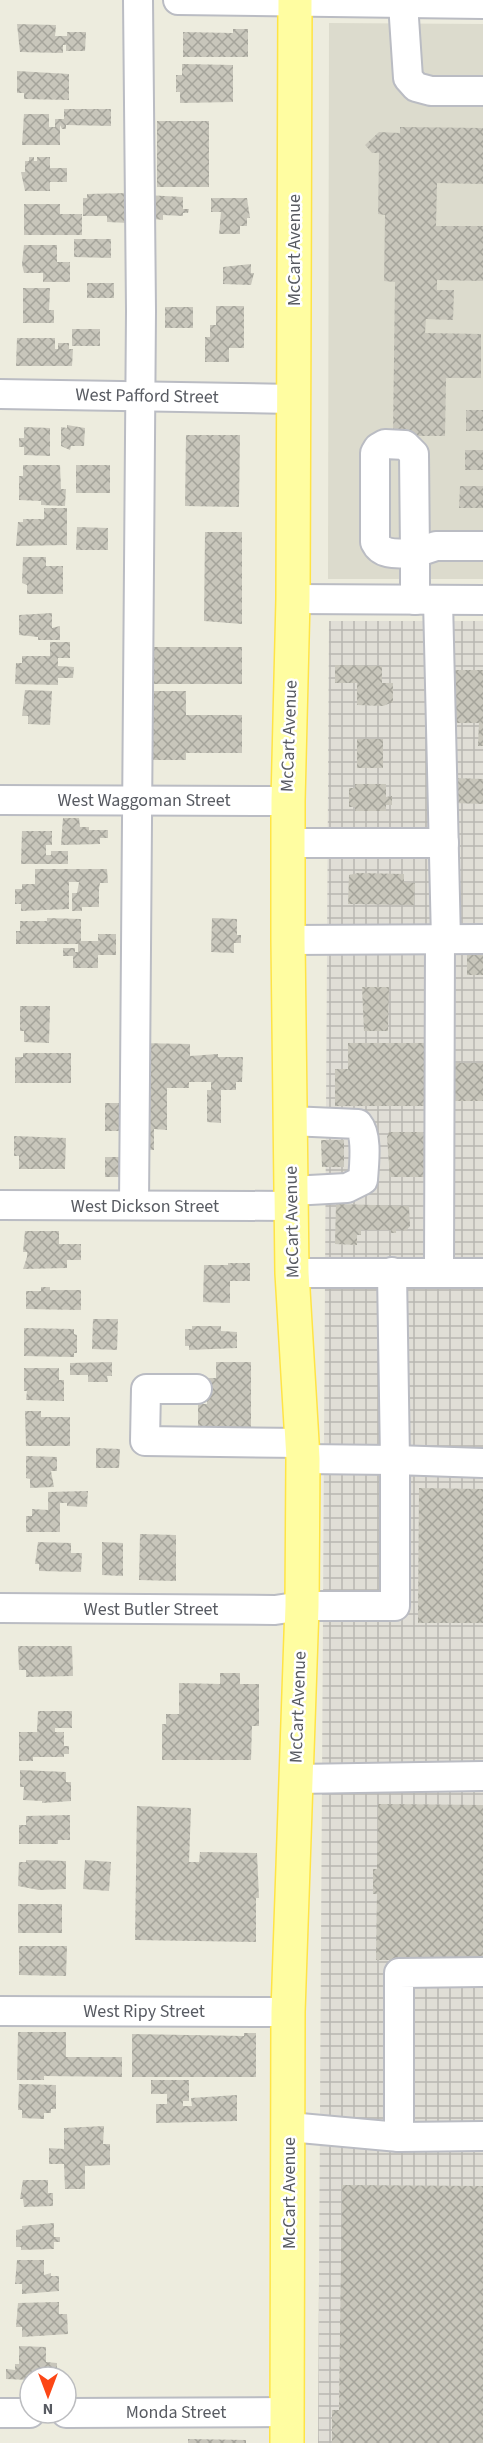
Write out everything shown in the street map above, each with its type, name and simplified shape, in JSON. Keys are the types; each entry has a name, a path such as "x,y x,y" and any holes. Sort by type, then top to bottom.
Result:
{"main road":[{"name":"McCart Avenue","path":"287,2427 288,2012 302,1606 303,1451 292,1273 288,940 288,801 293,599 296,1"}],"street":[{"path":"134,1205 139,396 138,0"},
{"path":"178,0 483,4"},
{"path":"403,3 408,78 416,87 432,91 483,91"},
{"name":"West Pafford Street","path":"0,394 294,399"},
{"path":"439,1272 444,843 427,600 415,553 436,546 483,546"},
{"path":"293,599 483,600"},
{"name":"West Waggoman Street","path":"0,800 288,801"},
{"path":"288,843 444,843"},
{"path":"288,940 483,939"},
{"name":"West Dickson Street","path":"0,1205 134,1205 291,1198 353,1187 363,1180 362,1129 358,1124 290,1121"},
{"path":"392,1272 395,1460"},
{"path":"292,1273 483,1273"},
{"path":"197,1389 146,1389 145,1441 303,1451 395,1460 483,1463"},
{"name":"West Butler Street","path":"0,1608 275,1610 302,1606 395,1606 395,1460"},
{"path":"296,1779 483,1776"},
{"path":"399,2137 399,1973 483,1972"},
{"name":"West Ripy Street","path":"0,2011 288,2012"},
{"path":"289,2127 399,2137 483,2136"},
{"path":"0,2413 18,2413"},
{"name":"Monda Street","path":"78,2414 287,2427"}],"shaded area":[{"path":"329,23 483,24 483,579 328,579"},
{"path":"329,621 483,621 483,2443 318,2443"}],"building":[{"path":"17,24 56,25 55,36 67,36 67,32 86,32 85,51 66,51 66,45 63,45 63,53 20,52"},
{"path":"233,29 248,29 248,57 183,57 183,32 233,33"},
{"path":"182,64 233,65 233,102 180,103 180,92 176,92 176,75 182,75"},
{"path":"17,71 69,74 69,100 24,99 24,93 17,93"},
{"path":"64,109 111,109 111,126 66,125 66,129 62,129 60,125 60,145 22,145 24,114 49,114 49,127 55,127 55,119 64,119"},
{"path":"157,121 209,121 209,187 157,187"},
{"path":"400,127 483,128 483,184 437,183 436,226 483,226 483,281 437,280 437,290 454,290 453,320 426,319 425,333 481,334 481,378 446,378 445,436 393,436 395,282 384,281 385,215 378,214 379,153 372,153 365,145 379,132 400,133"},
{"path":"29,157 34,157 34,161 37,161 37,157 50,157 50,168 67,168 67,182 50,182 50,191 25,191 21,172 25,172 25,161 29,161"},
{"path":"129,193 129,223 107,222 107,216 83,216 83,198 87,198 87,194"},
{"path":"146,195 183,197 183,209 189,209 188,213 183,213 183,216 163,215 163,220 145,218"},
{"path":"211,198 247,198 250,218 247,218 247,226 240,226 240,234 219,234 221,212 211,212"},
{"path":"24,204 60,204 60,214 82,214 82,235 24,235"},
{"path":"74,239 111,239 111,258 74,257"},
{"path":"24,245 57,245 57,262 70,262 70,282 43,282 43,273 24,273 22,264"},
{"path":"251,264 251,273 254,273 251,285 223,284 223,267"},
{"path":"87,283 114,283 114,298 87,298"},
{"path":"23,288 50,288 49,310 54,310 54,323 23,323"},
{"path":"216,306 244,306 244,348 229,348 229,362 205,362 205,337 210,337 210,325 216,325"},
{"path":"165,307 193,307 193,328 165,328"},
{"path":"72,329 100,329 100,346 72,346"},
{"path":"17,338 55,338 55,349 58,349 58,343 69,343 69,349 73,349 72,366 16,366"},
{"path":"466,410 483,410 483,431 466,431"},
{"path":"67,425 85,428 84,446 71,446 70,450 61,446 61,427 67,428"},
{"path":"24,427 50,428 50,456 24,455 24,447 19,447 19,438 24,438"},
{"path":"186,435 240,435 239,507 185,506"},
{"path":"465,450 483,450 483,470 465,470"},
{"path":"23,465 60,465 61,489 66,489 65,506 41,505 41,501 19,500 19,476 23,476"},
{"path":"76,465 110,465 110,493 76,493"},
{"path":"460,486 483,486 483,508 459,508"},
{"path":"44,508 67,508 67,545 16,546 18,522 23,522 23,519 44,519"},
{"path":"77,527 108,528 108,550 76,550"},
{"path":"205,532 242,532 242,624 204,621"},
{"path":"23,557 46,557 46,566 63,566 63,594 27,594 27,585 22,583"},
{"path":"52,613 52,628 60,626 60,640 38,640 38,637 19,635 19,615"},
{"path":"50,642 70,642 70,658 58,658 58,666 74,667 73,678 58,678 58,685 15,684 16,663 22,663 22,656 50,656"},
{"path":"145,647 242,647 242,684 145,684"},
{"path":"335,665 382,666 382,683 393,683 393,702 383,706 357,705 357,683 335,683"},
{"path":"454,670 483,670 483,746 478,746 479,723 454,723"},
{"path":"25,690 52,691 50,725 28,724 28,716 22,716"},
{"path":"152,691 186,691 186,715 242,715 242,753 186,753 186,760 151,760"},
{"path":"357,739 383,739 383,768 357,768"},
{"path":"454,778 483,779 483,804 453,803"},
{"path":"355,784 386,784 386,797 392,796 392,805 386,805 386,811 355,811 355,807 349,807 349,788 355,788"},
{"path":"63,818 79,818 80,827 89,827 89,830 108,830 108,838 100,838 100,844 61,845"},
{"path":"22,831 52,831 52,845 46,845 46,855 51,855 51,851 68,851 68,864 21,864"},
{"path":"35,869 107,869 108,883 100,883 99,907 82,907 82,911 72,911 72,893 77,893 79,882 69,882 69,909 21,911 21,904 15,904 15,889 22,889 22,884 35,884"},
{"path":"358,873 404,874 404,882 415,883 414,905 348,904 349,875"},
{"path":"47,918 81,919 81,941 98,941 98,934 116,934 116,955 98,955 98,968 73,968 73,956 63,956 63,948 75,948 75,952 78,952 78,944 16,944 16,931 20,931 20,921 47,921"},
{"path":"212,918 237,919 237,935 241,935 241,943 234,943 234,953 211,952"},
{"path":"467,955 483,955 483,975 467,975"},
{"path":"362,987 389,987 388,1031 364,1031"},
{"path":"20,1006 50,1006 49,1043 24,1042 24,1031 20,1031"},
{"path":"138,1043 190,1044 190,1056 218,1054 218,1057 243,1057 242,1082 236,1082 236,1090 221,1090 221,1123 207,1122 207,1090 211,1090 211,1082 189,1082 189,1088 167,1088 167,1130 154,1129 154,1150 137,1149"},
{"path":"348,1043 428,1043 428,1106 335,1106 335,1069 348,1069"},
{"path":"23,1053 71,1053 71,1083 15,1083 15,1057 23,1057"},
{"path":"449,1063 483,1063 483,1101 449,1101"},
{"path":"105,1103 125,1103 125,1131 105,1131"},
{"path":"389,1132 427,1132 427,1177 390,1177 387,1137"},
{"path":"14,1136 66,1138 65,1169 19,1169 19,1156 14,1156"},
{"path":"321,1140 344,1140 344,1167 322,1167"},
{"path":"105,1157 125,1157 125,1177 105,1177"},
{"path":"336,1204 409,1206 410,1226 406,1231 396,1229 396,1233 391,1233 391,1230 361,1230 361,1235 357,1235 357,1245 335,1244"},
{"path":"25,1231 59,1231 59,1244 81,1244 81,1260 67,1260 67,1268 23,1269 27,1257 27,1252 23,1252"},
{"path":"228,1263 250,1263 250,1281 230,1281 230,1303 203,1302 204,1265 228,1265"},
{"path":"41,1287 50,1287 50,1290 81,1290 81,1310 26,1309 26,1291 41,1291"},
{"path":"93,1319 118,1319 117,1350 92,1349"},
{"path":"192,1326 221,1326 221,1331 237,1332 237,1348 189,1350 189,1346 185,1346 185,1329 192,1329"},
{"path":"24,1328 74,1329 74,1334 77,1335 77,1353 74,1353 74,1357 24,1356"},
{"path":"112,1362 112,1376 107,1376 108,1382 88,1382 88,1375 70,1375 70,1363"},
{"path":"216,1362 251,1362 251,1435 198,1435 198,1404 207,1404 207,1378 216,1378"},
{"path":"24,1368 59,1368 59,1380 64,1380 64,1401 26,1400"},
{"path":"25,1411 41,1411 41,1417 70,1417 70,1446 26,1446"},
{"path":"96,1448 120,1449 119,1468 96,1468"},
{"path":"26,1456 57,1457 57,1471 51,1471 54,1487 30,1488 30,1479 26,1478"},
{"path":"419,1488 483,1489 483,1623 418,1623"},
{"path":"88,1491 87,1507 67,1506 67,1503 60,1503 60,1532 26,1532 26,1516 32,1516 32,1509 48,1510 48,1492"},
{"path":"140,1534 176,1535 176,1581 139,1580"},
{"path":"38,1542 71,1543 71,1553 82,1553 81,1572 39,1571 39,1564 35,1564"},
{"path":"102,1542 123,1543 123,1576 102,1575"},
{"path":"18,1646 72,1646 73,1676 26,1677 26,1670 19,1670"},
{"path":"220,1673 240,1673 240,1684 259,1684 259,1726 252,1726 251,1760 162,1760 162,1724 166,1724 166,1714 179,1714 179,1683 220,1684"},
{"path":"38,1711 72,1711 72,1728 55,1728 55,1732 64,1732 64,1746 69,1746 69,1754 64,1754 64,1757 33,1757 33,1761 19,1761 19,1732 37,1732"},
{"path":"20,1770 66,1772 66,1782 71,1782 71,1801 42,1803 42,1801 23,1800 24,1787 20,1787"},
{"path":"378,1804 483,1805 483,1960 376,1960 377,1894 373,1894 373,1869 377,1869"},
{"path":"137,1806 191,1808 189,1862 199,1862 200,1852 257,1853 259,1898 256,1898 256,1942 135,1940"},
{"path":"70,1815 70,1840 58,1840 58,1844 19,1844 19,1825 26,1825 26,1816"},
{"path":"26,1860 66,1861 66,1889 39,1890 18,1886 19,1862 26,1862"},
{"path":"85,1860 111,1862 109,1891 83,1889"},
{"path":"18,1904 62,1904 62,1933 18,1933"},
{"path":"19,1946 67,1946 66,1976 19,1975"},
{"path":"18,2032 66,2032 66,2057 122,2057 122,2077 44,2076 44,2080 17,2080"},
{"path":"244,2033 256,2033 256,2077 132,2077 132,2034 244,2036"},
{"path":"151,2080 189,2080 189,2101 183,2101 183,2106 192,2106 191,2098 237,2095 237,2121 156,2123 156,2104 167,2104 167,2094 151,2094"},
{"path":"19,2084 56,2085 56,2109 51,2109 51,2113 44,2113 44,2119 22,2118 22,2110 18,2110"},
{"path":"104,2126 103,2144 110,2144 110,2165 85,2166 85,2189 65,2189 64,2164 49,2164 49,2148 64,2149 64,2128"},
{"path":"23,2180 48,2180 48,2193 53,2193 53,2206 24,2207 23,2199 20,2199"},
{"path":"342,2185 483,2186 483,2443 332,2443 332,2410 339,2410"},
{"path":"54,2223 54,2237 60,2237 60,2242 54,2242 54,2249 21,2250 21,2247 16,2247 16,2230 22,2229 22,2226"},
{"path":"17,2260 44,2260 44,2275 51,2273 51,2276 59,2276 59,2291 22,2294 22,2284 15,2284"},
{"path":"59,2302 59,2314 67,2314 68,2334 22,2337 22,2327 16,2327 18,2303"},
{"path":"19,2346 46,2347 46,2362 57,2363 57,2365 18,2365 18,2380 6,2379 6,2369 15,2370 15,2364 19,2364"},
{"path":"188,2439 246,2440 246,2443 188,2443"}]}
